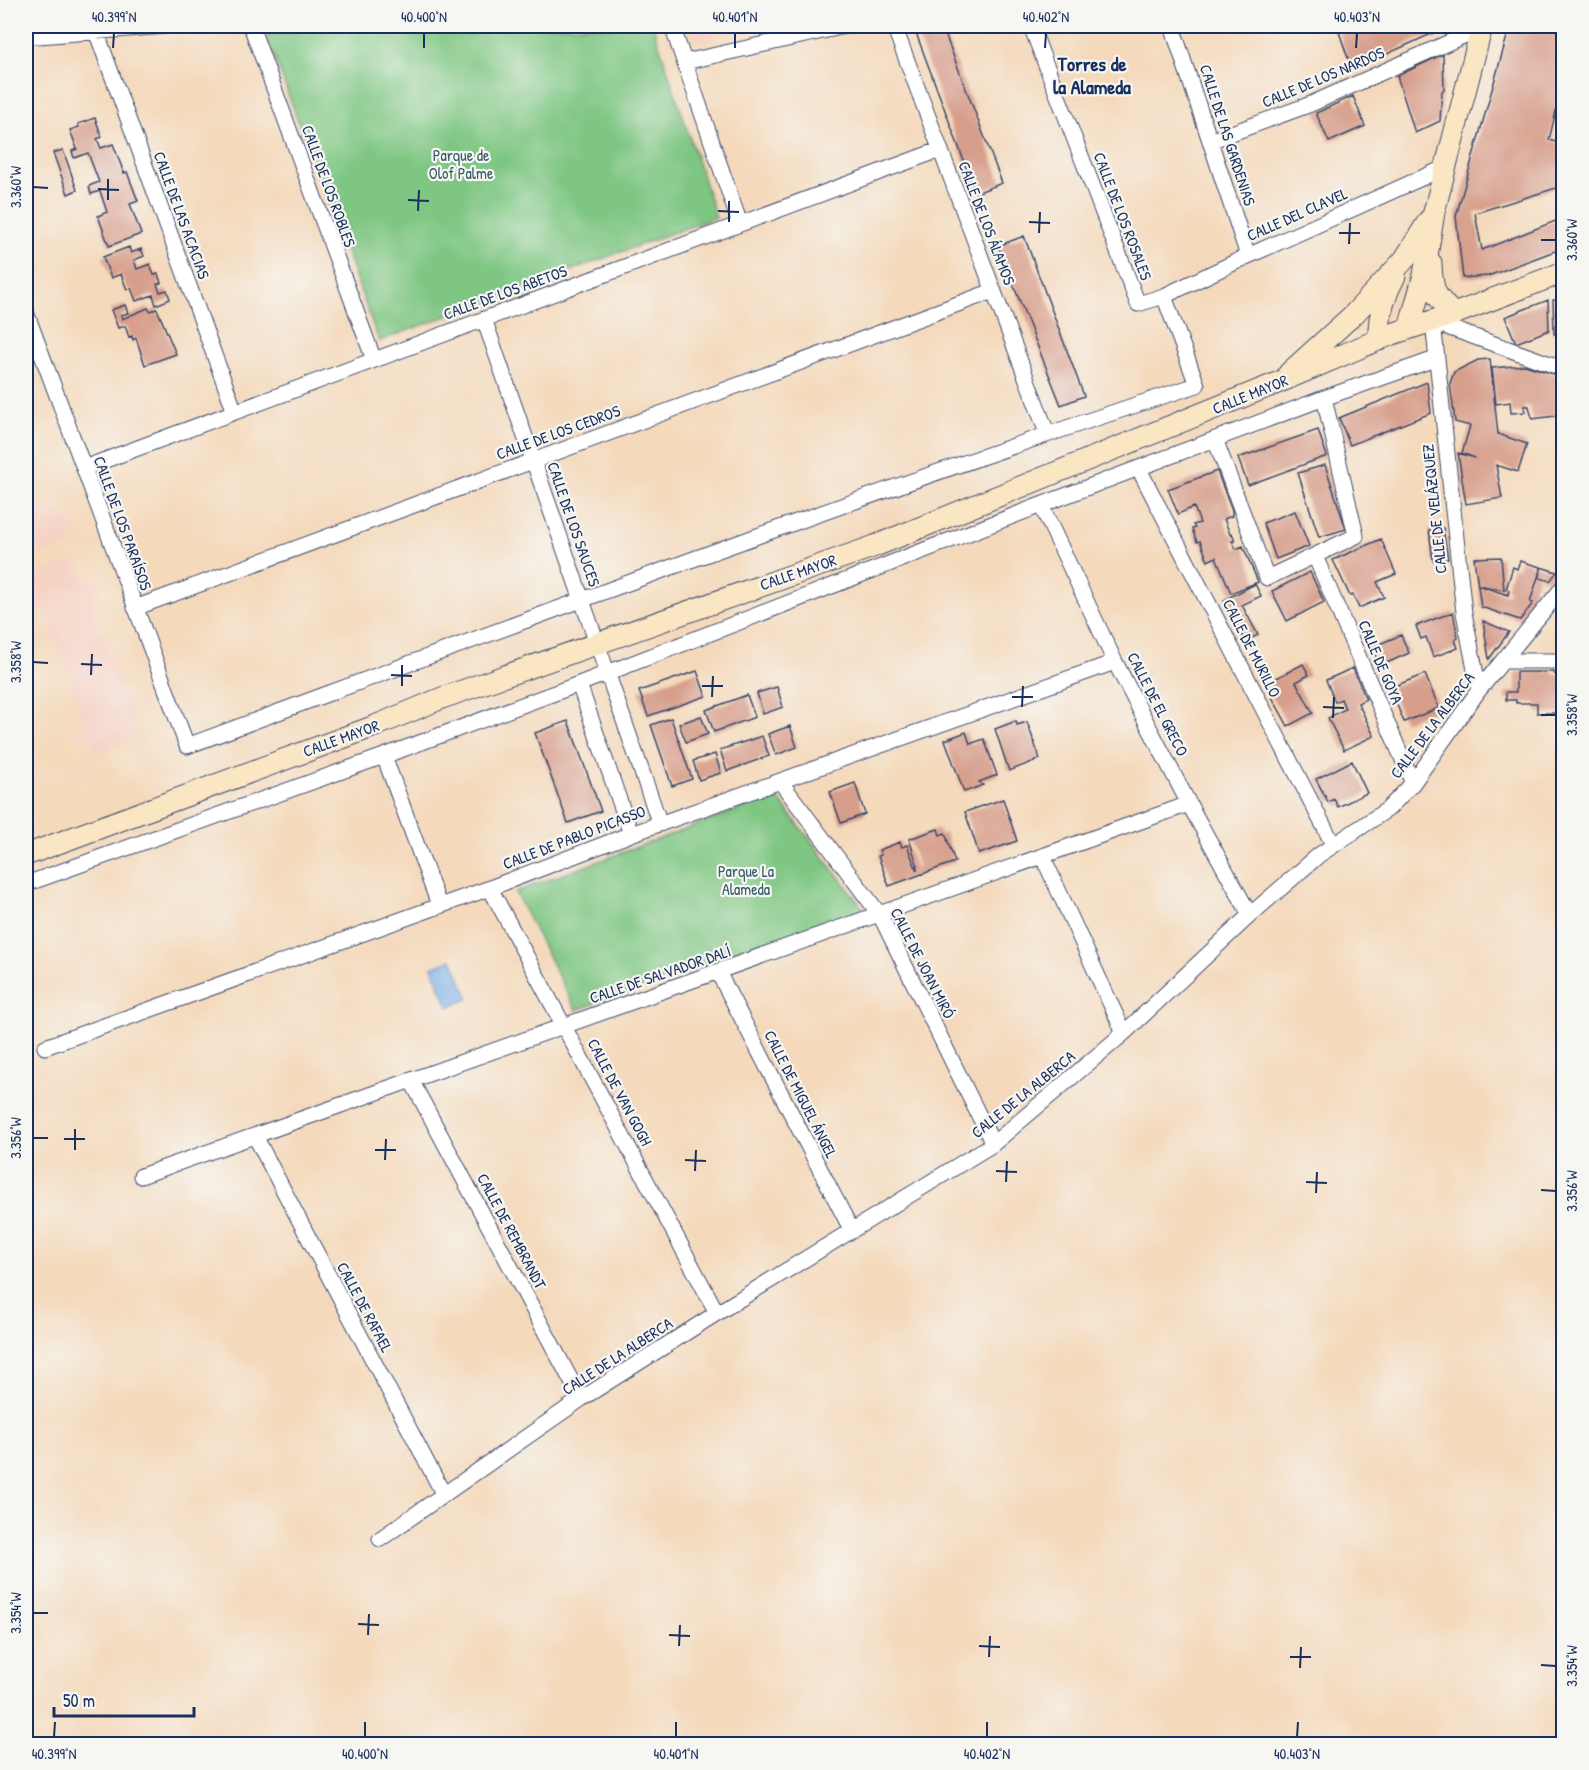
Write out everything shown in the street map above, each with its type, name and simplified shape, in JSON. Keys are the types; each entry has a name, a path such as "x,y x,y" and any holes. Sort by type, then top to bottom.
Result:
{"street":[{"path":"26,37 165,26"},
{"name":"CALLE DE LOS ROBLES","path":"251,26 374,360"},
{"path":"672,26 740,224"},
{"path":"685,63 796,31 845,26"},
{"name":"CALLE DE LOS ÁLAMOS","path":"894,26 1047,434"},
{"name":"CALLE DE LOS ROSALES","path":"1031,26 1138,304 1164,296 1197,385"},
{"name":"CALLE DE LAS GARDENIAS","path":"1173,26 1248,256"},
{"path":"1409,328 1424,275 1434,212 1482,27"},
{"name":"CALLE DE LOS NARDOS","path":"1210,141 1311,104 1482,27"},
{"name":"CALLE DE LAS ACACIAS","path":"96,31 235,412"},
{"name":"CALLE DE LOS ABETOS","path":"84,468 939,150"},
{"name":"CALLE DEL CLAVEL","path":"1164,296 1446,166"},
{"path":"1379,340 1378,321 1388,289 1434,212"},
{"path":"1430,242 1432,285 1439,301 1454,314"},
{"path":"1278,383 1354,314 1404,260"},
{"name":"CALLE MAYOR","path":"26,855 375,726 442,698 874,546 1409,328 1454,314 1563,272"},
{"name":"CALLE DE LOS CEDROS","path":"135,608 993,291"},
{"name":"CALLE DE LOS PARAÍSOS","path":"26,312 187,746"},
{"name":"CALLE DE LOS SAUCES","path":"484,319 660,824"},
{"path":"1432,322 1563,369"},
{"name":"CALLE DE VELÁZQUEZ","path":"1432,322 1464,613 1479,690"},
{"name":"CALLE MAYOR","path":"26,884 579,684 1041,505 1324,398 1435,359"},
{"name":"CALLE MAYOR","path":"187,746 582,600 1047,434 1197,385"},
{"path":"1215,439 1267,578 1356,536 1324,398"},
{"name":"CALLE DE MURILLO","path":"1139,469 1333,844"},
{"name":"CALLE DE EL GRECO","path":"1041,505 1115,662 1250,915"},
{"name":"CALLE DE GOYA","path":"1315,556 1413,783"},
{"name":"CALLE DE LA ALBERCA","path":"380,1539 582,1399 717,1313 993,1144 1124,1033 1250,915 1333,844 1388,809 1413,783 1479,690 1505,661 1563,586"},
{"path":"1505,661 1563,661"},
{"name":"CALLE DE PABLO PICASSO","path":"45,1047 490,888 631,834 1115,662"},
{"path":"579,684 631,834"},
{"path":"384,756 439,905"},
{"name":"CALLE DE JOAN MIRÓ","path":"780,781 880,915 993,1144"},
{"name":"CALLE DE SALVADOR DALÍ","path":"141,1176 1190,804"},
{"path":"1043,857 1124,1033"},
{"name":"CALLE DE VAN GOGH","path":"490,888 717,1313"},
{"name":"CALLE DE MIGUEL ÁNGEL","path":"718,972 852,1231"},
{"name":"CALLE DE REMBRANDT","path":"411,1080 582,1399"},
{"name":"CALLE DE RAFAEL","path":"255,1136 444,1495"}],"shaded area":[{"path":"690,26 747,26 696,42"},
{"path":"58,508 62,519 69,517 74,531 69,534 72,544 40,555 27,519"},
{"path":"77,559 84,579 97,575 103,591 89,596 140,738 96,754 89,734 76,738 72,729 85,724 44,610 30,614 26,603 38,598 30,576"}],"green space":[{"name":"Parque de Olof Palme","path":"365,26 653,26 716,217 379,341 266,34"},
{"name":"Parque La Alameda","path":"776,796 866,912 576,1010 515,892"}],"water":[{"path":"452,959 469,999 448,1007 432,967"}],"building":[{"path":"934,26 942,26 1002,183 976,193 916,33"},
{"path":"1337,26 1442,26 1442,29 1352,70"},
{"path":"1510,26 1563,26 1563,82 1549,140 1563,144 1563,186 1475,213 1482,250 1563,218 1563,248 1488,276 1463,278 1456,216"},
{"path":"1443,54 1444,90 1442,91 1440,121 1415,133 1397,76"},
{"path":"1353,96 1365,126 1329,142 1316,113"},
{"path":"95,118 102,137 97,139 101,148 113,144 138,201 130,204 141,234 109,246 98,216 107,212 100,191 91,194 89,186 99,182 88,153 74,158 72,151 77,149 70,130 79,127 78,124"},
{"path":"63,150 77,190 68,194 53,153"},
{"path":"1024,236 1084,396 1061,405 998,246"},
{"path":"129,247 131,253 141,249 144,256 134,260 137,269 150,264 154,275 158,274 161,283 157,284 160,292 167,290 170,299 156,305 153,295 136,301 131,288 127,290 121,274 111,278 103,257"},
{"path":"1548,300 1549,330 1516,343 1505,317"},
{"path":"1553,300 1563,300 1563,333 1554,334"},
{"path":"125,305 128,313 121,315 122,319 148,308 150,311 157,309 176,354 145,365 136,338 133,340 132,336 129,337 125,326 118,328 111,310"},
{"path":"1490,359 1498,434 1527,444 1518,472 1496,465 1502,498 1466,504 1458,453 1475,458 1462,453 1470,426 1455,422 1450,383 1454,372 1478,360"},
{"path":"1525,365 1563,377 1563,415 1532,419 1529,406 1524,406 1525,412 1511,413 1510,402 1496,404 1492,368"},
{"path":"1427,382 1431,413 1350,445 1339,418"},
{"path":"1318,430 1327,456 1248,485 1238,458"},
{"path":"1325,465 1346,529 1319,537 1298,473"},
{"path":"1217,471 1232,511 1232,516 1224,519 1235,541 1232,541 1236,549 1243,546 1258,582 1231,593 1216,557 1208,561 1200,541 1197,542 1192,529 1195,528 1193,525 1200,523 1194,507 1178,514 1168,489"},
{"path":"1295,511 1309,546 1276,559 1263,523"},
{"path":"1443,528 1448,559 1433,561 1429,530"},
{"path":"1381,539 1396,574 1377,582 1384,597 1359,608 1353,595 1350,596 1333,560"},
{"path":"1501,557 1504,590 1478,585 1508,595 1509,590 1506,589 1513,567 1517,569 1520,561 1557,572 1550,581 1540,578 1541,568 1530,602 1533,603 1520,620 1481,607 1474,558"},
{"path":"1310,572 1324,602 1287,621 1272,591"},
{"path":"1255,584 1261,596 1242,605 1258,635 1245,641 1224,600"},
{"path":"1453,612 1458,638 1455,640 1458,648 1433,657 1426,637 1421,639 1416,626"},
{"path":"1483,621 1509,632 1489,659"},
{"path":"1401,635 1409,653 1380,666 1372,647"},
{"path":"1303,664 1309,675 1296,682 1313,713 1288,726 1265,684"},
{"path":"1353,668 1366,699 1358,703 1374,736 1344,750 1328,718 1345,709 1341,699 1335,702 1326,680"},
{"path":"697,671 706,696 648,716 639,691"},
{"path":"1516,672 1554,672 1554,674 1563,676 1563,713 1537,713 1537,703 1516,703 1516,700 1506,700 1506,692 1516,692"},
{"path":"1425,674 1439,708 1404,722 1390,688"},
{"path":"777,687 783,707 763,714 757,693"},
{"path":"747,695 755,717 714,732 706,710"},
{"path":"701,716 708,734 686,742 679,724"},
{"path":"671,718 692,779 672,786 651,725"},
{"path":"568,721 601,811 568,823 535,733"},
{"path":"1016,721 1017,725 1027,722 1040,759 1009,771 995,729"},
{"path":"790,726 797,747 776,755 768,734"},
{"path":"966,732 970,744 984,739 997,775 979,782 983,785 964,792 945,740"},
{"path":"762,736 769,756 727,771 720,750"},
{"path":"715,754 721,773 699,780 693,761"},
{"path":"1352,761 1367,793 1338,807 1334,799 1328,802 1316,779"},
{"path":"855,783 865,814 841,823 830,792"},
{"path":"1003,799 1017,841 979,854 965,812"},
{"path":"938,829 940,835 945,833 955,862 889,886 878,856 881,855 879,850 900,842 902,847 907,845 917,871 909,839"}],"district":[{"name":"Torres de la Alameda","path":"1092,76"}]}
